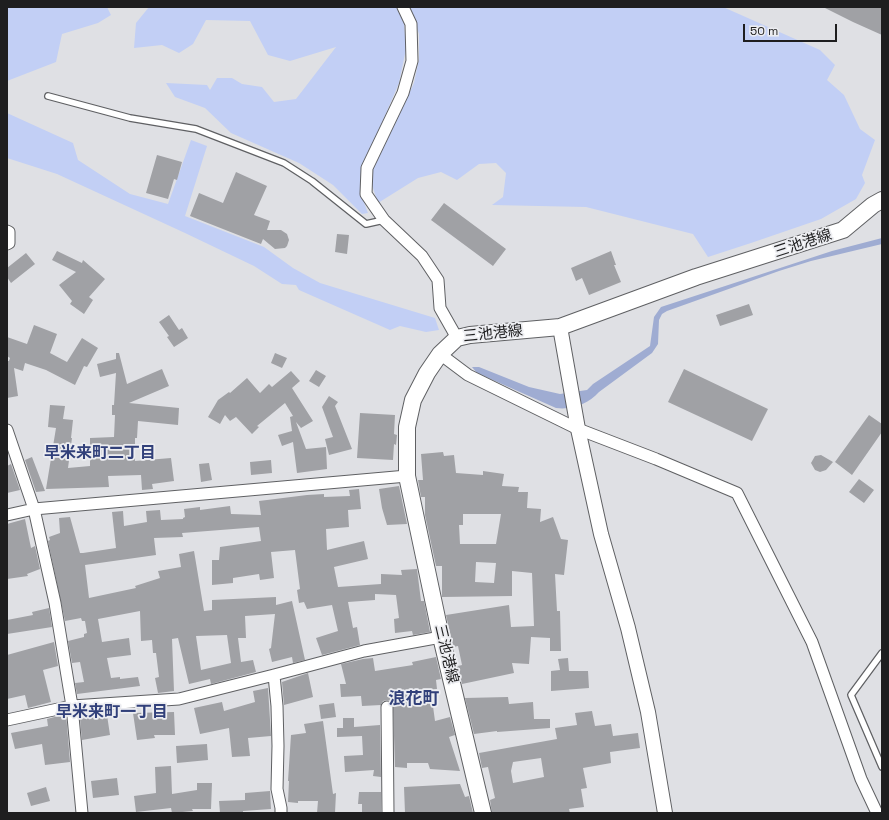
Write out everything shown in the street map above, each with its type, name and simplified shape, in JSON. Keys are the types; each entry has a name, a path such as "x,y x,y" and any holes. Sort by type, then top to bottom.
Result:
{"main road":[{"name":"三池港線","path":"483,813 442,637 407,476 407,427 413,400 426,373 440,354 457,338 470,335 560,327 696,277 843,230 879,200"}],"street":[{"path":"403,7 411,24 412,61 403,94 367,168 366,194 384,220 422,256 438,280 440,308 457,338"},
{"path":"7,231 9,232 9,243 7,244"},
{"path":"560,327 573,408 601,534 628,628 648,712 665,813"},
{"path":"440,354 468,375 578,429 656,459 737,494 812,642 860,779 877,813"},
{"path":"7,430 34,509 55,604 72,706 82,813"},
{"path":"7,515 34,509 407,476"},
{"path":"7,720 72,706 179,699 364,651 442,637"},
{"path":"274,675 278,712 277,788 281,813"},
{"path":"387,706 388,813"}],"lane":[{"path":"48,96 130,118 196,129 284,163 312,181 366,224 384,220"},
{"path":"882,653 851,695 882,767"}],"shaded area":[{"path":"7,7 107,7 111,15 98,23 62,34 56,62 7,81"},
{"path":"149,7 397,7 404,23 406,49 399,83 361,172 360,183 364,203 368,213 362,214 333,185 299,163 231,133 205,108 175,97 166,83 207,85 210,90 217,78 232,78 242,84 262,87 274,102 296,99 336,47 290,61 268,55 250,21 206,20 193,44 179,53 162,45 134,48 136,23"},
{"path":"410,7 723,7 820,50 835,65 827,80 844,95 860,129 875,140 862,175 865,183 856,199 821,219 708,257 693,234 586,207 492,205 503,197 506,173 496,163 479,164 457,180 441,172 418,178 378,203 372,185 373,168 414,83 419,59 419,34"},
{"path":"7,113 73,143 78,160 130,194 168,204 191,140 207,146 185,216 264,247 293,268 320,283 435,318 439,330 426,332 400,326 390,330 299,290 296,285 282,284 254,266 57,174 7,158"},
{"path":"882,238 882,244 811,261 667,311 662,314 659,320 658,344 652,353 590,400 574,407 556,408 477,373 472,367 479,367 529,387 560,394 587,390 593,384 650,346 654,317 661,307 832,251"}],"building":[{"path":"823,7 882,7 882,35 853,22"},
{"path":"157,155 182,162 177,180 174,179 168,199 146,193"},
{"path":"236,172 267,186 254,215 270,221 267,230 281,230 287,234 289,240 285,248 275,249 263,239 261,244 190,216 199,193 223,203"},
{"path":"444,203 506,249 493,266 431,220"},
{"path":"337,234 349,235 347,254 335,252"},
{"path":"57,251 82,263 83,260 105,279 89,297 93,300 84,314 70,304 72,301 59,285 76,272 52,260"},
{"path":"611,251 616,265 614,265 621,282 589,295 582,278 576,281 571,268"},
{"path":"26,253 35,264 11,283 7,277 7,268"},
{"path":"749,304 753,315 720,326 716,315"},
{"path":"169,315 179,330 182,328 188,338 174,347 167,337 169,336 159,322"},
{"path":"34,325 57,334 50,353 67,362 82,338 98,348 87,367 84,366 75,385 46,370 25,363 23,371 14,368 18,396 7,398 7,361 9,361 10,358 7,356 7,337 27,344"},
{"path":"116,353 119,353 127,384 162,369 169,386 129,403 179,408 178,425 138,421 137,438 135,438 135,461 171,458 174,481 152,484 153,489 142,490 141,475 108,476 109,487 46,489 56,428 48,427 50,405 65,406 63,419 73,420 68,468 90,466 90,438 114,437 115,415 112,415 112,405 114,405 116,373 100,377 97,364 116,359"},
{"path":"275,353 287,358 282,368 271,363"},
{"path":"684,369 768,409 752,441 668,402"},
{"path":"316,370 326,376 319,387 309,381"},
{"path":"291,371 300,381 292,388 313,421 301,428 296,422 306,449 326,447 327,469 297,473 293,442 282,446 278,435 292,431 290,417 293,416 285,403 257,426 259,427 252,434 236,417 230,421 225,415 220,424 208,417 218,400 229,392 230,393 247,378 260,393 269,384 272,387"},
{"path":"329,396 338,402 335,406 352,449 329,455 325,439 333,437 322,407"},
{"path":"360,413 395,415 394,434 397,435 396,445 394,444 393,460 357,458"},
{"path":"869,415 882,424 882,432 852,475 835,462"},
{"path":"443,452 444,456 454,455 456,473 483,475 483,471 504,474 502,486 519,487 518,492 528,492 527,508 541,509 540,522 553,517 561,539 568,540 564,575 555,574 557,611 560,611 561,651 550,651 550,638 531,637 529,664 512,663 514,673 462,684 458,666 462,665 458,646 453,647 446,615 509,605 511,627 534,626 532,573 512,571 512,596 442,597 442,566 436,566 425,515 425,497 421,497 418,480 423,480 421,454","holes":["463,514 501,514 496,544 460,544 459,525 463,525","476,562 496,563 494,583 475,582"]},
{"path":"821,455 833,462 826,470 820,472 815,470 811,463 815,456"},
{"path":"32,457 45,491 36,492 25,460"},
{"path":"271,460 272,473 251,475 250,462"},
{"path":"209,463 212,480 201,482 199,464"},
{"path":"11,464 20,490 7,493 7,466"},
{"path":"859,479 874,490 864,503 849,492"},
{"path":"399,486 407,524 387,525 379,489"},
{"path":"359,489 361,509 348,510 349,527 326,529 327,550 364,541 368,559 334,567 338,587 381,584 381,574 402,575 401,570 417,569 421,601 424,601 430,632 413,635 412,631 395,633 394,619 399,618 396,595 375,594 375,600 348,602 353,628 357,627 360,645 322,655 316,638 338,631 332,605 307,609 304,602 299,603 297,590 300,589 295,550 271,552 274,578 260,580 259,574 233,578 233,583 212,585 212,560 219,560 220,547 261,541 259,527 182,533 183,537 154,538 156,555 85,565 89,598 136,588 135,586 160,578 158,571 181,567 179,554 194,551 204,611 212,610 212,600 276,597 276,605 292,601 305,660 293,663 292,657 272,662 269,649 271,648 275,614 245,616 246,638 238,638 241,662 253,660 256,672 211,684 210,679 189,684 178,638 172,639 174,691 158,693 155,678 159,677 156,653 153,653 152,640 141,641 140,611 98,619 102,642 129,638 131,655 107,658 111,678 120,677 120,679 138,677 140,686 77,694 75,683 84,682 80,662 72,663 68,641 84,637 84,634 87,633 85,621 82,621 81,618 65,621 48,541 50,540 49,537 60,533 59,518 70,517 80,553 83,553 116,548 112,512 123,511 124,526 147,522 146,511 160,510 161,520 183,519 185,517 184,509 200,507 200,510 230,506 231,514 261,515 259,501 324,494 324,497 350,496 349,490","holes":["227,635 231,663 201,670 196,636"]},
{"path":"25,519 31,548 35,546 40,569 27,574 28,576 7,579 7,524"},
{"path":"49,608 52,627 7,634 7,620 33,615 32,612"},
{"path":"54,642 58,666 43,670 51,702 28,708 25,695 7,699 7,655"},
{"path":"436,657 441,679 436,680 437,689 424,691 425,699 432,699 435,721 450,717 455,735 449,737 460,771 430,769 428,763 407,763 407,768 395,767 393,704 391,701 387,700 383,701 381,705 362,706 361,696 341,697 340,684 346,684 341,664 373,658 375,671 413,665 412,662"},
{"path":"568,658 569,671 588,671 589,688 551,691 551,671 560,670 558,659"},
{"path":"308,673 313,697 284,705 282,682"},
{"path":"268,688 271,736 248,738 250,756 232,757 229,728 200,734 194,708 222,702 224,711 255,702 253,691"},
{"path":"508,697 509,704 533,702 534,719 550,719 550,728 474,734 465,698"},
{"path":"334,703 336,717 321,719 319,705"},
{"path":"592,711 595,726 611,724 613,736 638,733 640,748 610,752 611,763 583,768 587,788 581,789 584,807 569,809 570,813 492,813 490,800 495,798 488,767 482,768 479,753 557,739 555,728 577,725 575,713","holes":["541,758 544,777 513,783 511,771 513,762"]},
{"path":"174,712 175,735 154,735 155,738 137,740 133,713"},
{"path":"66,714 70,762 45,765 42,744 15,749 11,733 48,726 47,719"},
{"path":"107,715 110,735 82,740 80,719"},
{"path":"343,718 354,718 354,727 380,725 381,777 373,776 374,770 345,772 344,756 363,755 362,736 337,737 337,728 343,728"},
{"path":"323,721 333,794 336,793 335,813 317,813 318,801 298,801 298,803 288,802 291,735 306,733 304,724"},
{"path":"207,744 208,760 177,763 176,746"},
{"path":"171,766 172,794 197,790 197,783 212,783 211,809 192,809 193,811 172,813 171,808 136,812 134,796 156,793 155,767"},
{"path":"117,778 119,795 93,798 91,781"},
{"path":"460,784 465,797 469,796 473,813 405,813 404,787"},
{"path":"46,787 50,801 31,806 27,793"},
{"path":"270,791 271,809 243,811 243,813 220,813 219,801 245,800 245,793"},
{"path":"359,792 381,792 381,813 362,813 362,804 358,804"}],"district":[{"name":"早米来町二丁目","path":"100,454"},
{"name":"浪花町","path":"414,699"},
{"name":"早米来町一丁目","path":"112,713"}]}
